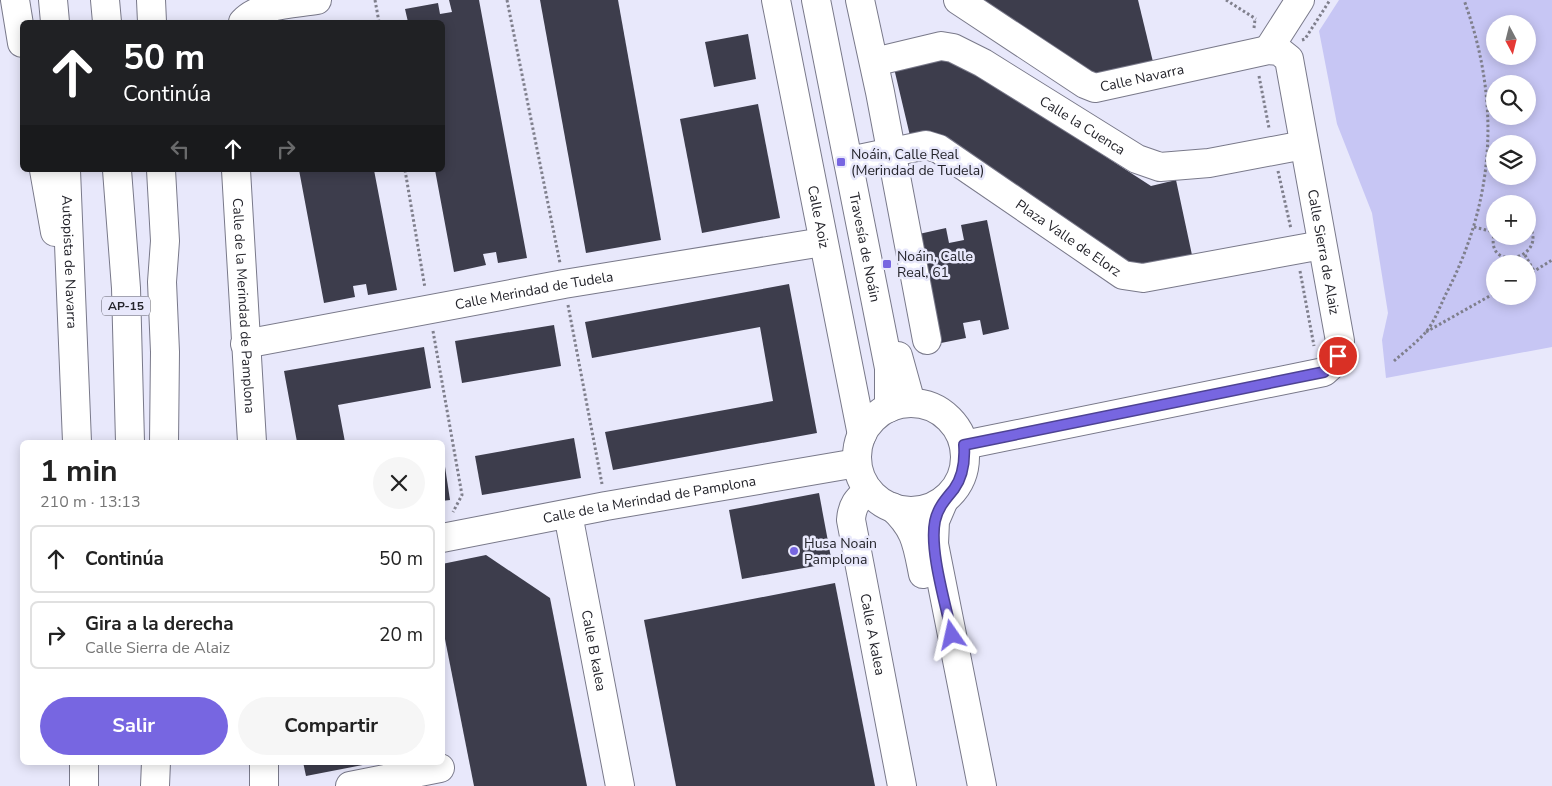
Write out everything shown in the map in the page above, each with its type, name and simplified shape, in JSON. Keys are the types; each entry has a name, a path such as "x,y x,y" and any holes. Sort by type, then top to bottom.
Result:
{"main road":[{"path":"15,0 20,31"},
{"path":"53,0 55,20"},
{"path":"105,0 107,20"},
{"path":"140,0 141,20"},
{"path":"151,0 152,20"},
{"name":"Calle Aoiz","path":"776,0 862,435"},
{"name":"Travesía de Noáin","path":"816,0 889,368 900,405"},
{"name":"Travesía de Noáin","path":"827,0 900,366 900,405"},
{"path":"860,0 892,153 927,340"},
{"name":"Calle Navarra","path":"958,0 1085,84 1095,88 1279,54"},
{"path":"1279,54 1300,0"},
{"path":"246,20 253,14 271,7 300,1"},
{"name":"Calle la Cuenca","path":"874,62 941,46 953,48 992,68 1137,159 1160,167 1209,163 1304,145"},
{"name":"Calle Sierra de Alaiz","path":"964,445 1324,372 1335,362 1340,341 1304,145 1279,54"},
{"name":"Plaza Valle de Elorz","path":"859,159 926,145 940,148 1123,275 1143,278 1322,245"},
{"path":"44,172 75,354 77,440"},
{"name":"Autopista de Navarra","path":"66,172 75,354"},
{"name":"AP-15","path":"118,172 126,288 130,440"},
{"path":"150,172 154,231 162,282 165,352 164,440"},
{"path":"161,172 165,241 162,282"},
{"name":"Calle de la Merindad de Pamplona","path":"236,172 252,440"},
{"name":"Calle Merindad de Tudela","path":"245,344 564,284 823,242"},
{"path":"963,786 918,546 908,523 868,490 861,477 857,463 857,448 868,424 900,405 929,406 945,415 957,428 964,445 965,460 962,475 955,488 944,500 935,521 934,544 982,786"},
{"name":"Calle de la Merindad de Pamplona","path":"450,537 606,506 857,463"},
{"name":"Calle A kalea","path":"868,490 856,501 852,509 851,520 902,786"},
{"path":"892,508 910,511 928,508 944,500"},
{"name":"Calle B kalea","path":"568,514 620,786"},
{"path":"84,765 84,786"},
{"path":"137,765 138,786"},
{"path":"155,786 156,765"},
{"path":"264,765 264,786"},
{"path":"350,786 441,772"}],"path":[{"path":"375,0 379,20"},
{"path":"507,0 606,506"},
{"path":"1426,332 1463,260 1484,189 1488,153 1489,116 1481,55 1464,0"},
{"path":"405,172 462,495 453,510 450,537"},
{"path":"1474,227 1486,229"},
{"path":"1525,255 1531,250 1532,245"},
{"path":"1536,270 1552,260"},
{"path":"1394,362 1426,332 1486,299"}],"shaded area":[{"path":"1339,0 1552,0 1552,347 1386,378 1382,340 1388,313 1372,213 1337,124 1319,31"}],"building":[{"path":"449,0 479,0 527,258 498,263 496,252 483,254 486,265 454,272 435,172 445,172 445,20 408,20 405,9 438,3 440,14 452,12"},
{"path":"540,0 618,0 661,240 586,253"},
{"path":"970,0 1138,0 1154,66 1092,81"},
{"path":"748,34 756,79 714,87 705,42"},
{"path":"945,53 1151,186 1176,180 1192,255 1137,267 933,135 911,140 893,64"},
{"path":"758,104 780,218 702,233 680,119"},
{"path":"299,172 374,172 397,290 368,295 366,284 353,286 355,297 324,303"},
{"path":"987,220 1009,329 983,335 980,320 963,323 966,338 941,343 919,234 946,228 949,243 964,240 961,225"},
{"path":"789,284 817,433 613,470 605,432 773,401 760,327 592,358 585,322"},
{"path":"554,325 561,366 462,383 455,341"},
{"path":"424,347 431,388 338,405 345,440 297,440 284,371"},
{"path":"574,438 581,478 482,495 475,456"},
{"path":"445,467 450,500 445,501"},
{"path":"819,493 832,563 742,579 729,510"},
{"path":"486,555 550,598 587,786 474,786 445,639 445,563"},
{"path":"835,583 875,786 676,786 644,620"},
{"path":"304,765 363,765 306,776"}],"place":[{"name":"Noáin, Calle Real (Merindad de Tudela)","path":"841,162"},
{"name":"Noáin, Calle Real, 61","path":"887,264"},
{"name":"Husa Noain Pamplona","path":"794,551"}],"route":[{"path":"952,635 934,544 935,521 944,500 955,488 962,475 965,460 964,445 1324,372 1330,368 1338,356"}]}
